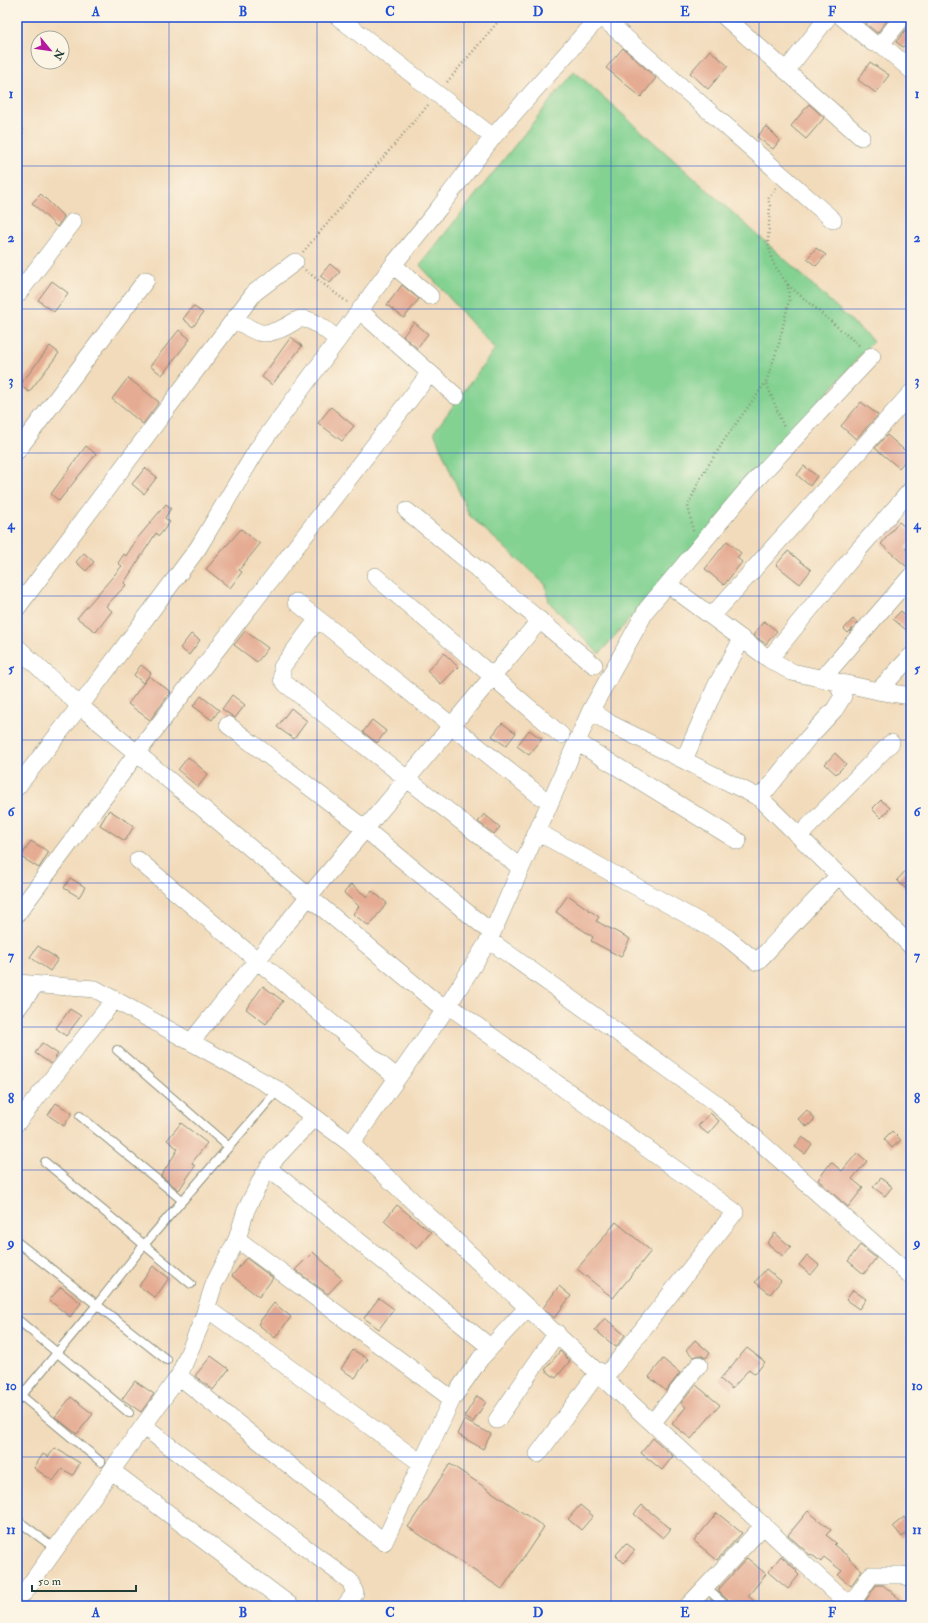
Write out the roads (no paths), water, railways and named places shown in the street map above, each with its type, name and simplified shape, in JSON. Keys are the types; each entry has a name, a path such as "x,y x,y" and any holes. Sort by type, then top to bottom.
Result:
{"street":[{"path":"338,17 493,137"},
{"path":"17,787 80,706 198,548 258,448 360,311 392,265 439,208 493,137 600,17 784,176 832,220"},
{"path":"786,71 828,17"},
{"path":"842,17 873,43 881,44 911,70"},
{"path":"881,44 903,17"},
{"path":"734,20 786,71 861,137"},
{"path":"17,295 73,222"},
{"path":"17,608 254,293 294,262"},
{"path":"392,265 430,296"},
{"path":"17,451 146,280"},
{"path":"360,311 456,396"},
{"path":"235,318 247,327 259,333 269,334 300,319 312,321 338,340"},
{"path":"352,1144 446,1007 491,937 591,710 647,609 669,585 750,486 872,356"},
{"path":"17,914 136,753 430,373"},
{"path":"712,616 911,393"},
{"path":"769,659 860,548 911,490"},
{"path":"407,511 594,665"},
{"path":"375,576 561,735"},
{"path":"829,680 911,576"},
{"path":"669,585 769,659 792,672 878,691 911,696"},
{"path":"296,602 540,796"},
{"path":"191,1042 309,896 409,779 540,620"},
{"path":"323,623 314,624 282,667 282,679 521,868"},
{"path":"684,760 716,686 742,639"},
{"path":"17,647 80,706 136,753 446,1007 735,1212 538,1454"},
{"path":"878,691 911,656"},
{"path":"760,798 808,738 835,709 843,696 829,680"},
{"path":"591,710 609,723 760,798 911,946"},
{"path":"228,725 365,829 491,937 717,1104 911,1276"},
{"path":"577,742 738,842"},
{"path":"798,836 891,743"},
{"path":"538,832 724,936 758,962 839,875"},
{"path":"138,860 397,1078"},
{"path":"17,983 95,989 278,1090 352,1144 602,1374 850,1606 871,1575 903,1575 911,1578"},
{"path":"17,1009 35,985"},
{"path":"17,1123 114,1000"},
{"path":"24,1593 56,1549 107,1466 144,1427 180,1376 214,1284 236,1239 246,1210 268,1168 314,1116"},
{"path":"268,1168 490,1347"},
{"path":"236,1239 452,1399"},
{"path":"180,1376 384,1542 452,1399 490,1347 528,1306"},
{"path":"206,1308 421,1463"},
{"path":"497,1420 557,1333"},
{"path":"653,1422 699,1365"},
{"path":"144,1427 350,1581 354,1593 345,1606"},
{"path":"107,1466 291,1606"},
{"path":"688,1606 704,1587 764,1525"}],"lane":[{"path":"117,1050 229,1147"},
{"path":"107,1466 18,1396 96,1306 182,1200 278,1090"},
{"path":"80,1116 182,1200"},
{"path":"45,1162 191,1284"},
{"path":"17,1242 96,1306 167,1360"},
{"path":"17,1319 129,1413"},
{"path":"17,1520 56,1549"},
{"path":"704,1587 726,1606"}],"tunnel":[{"path":"17,1605 24,1593"}]}
